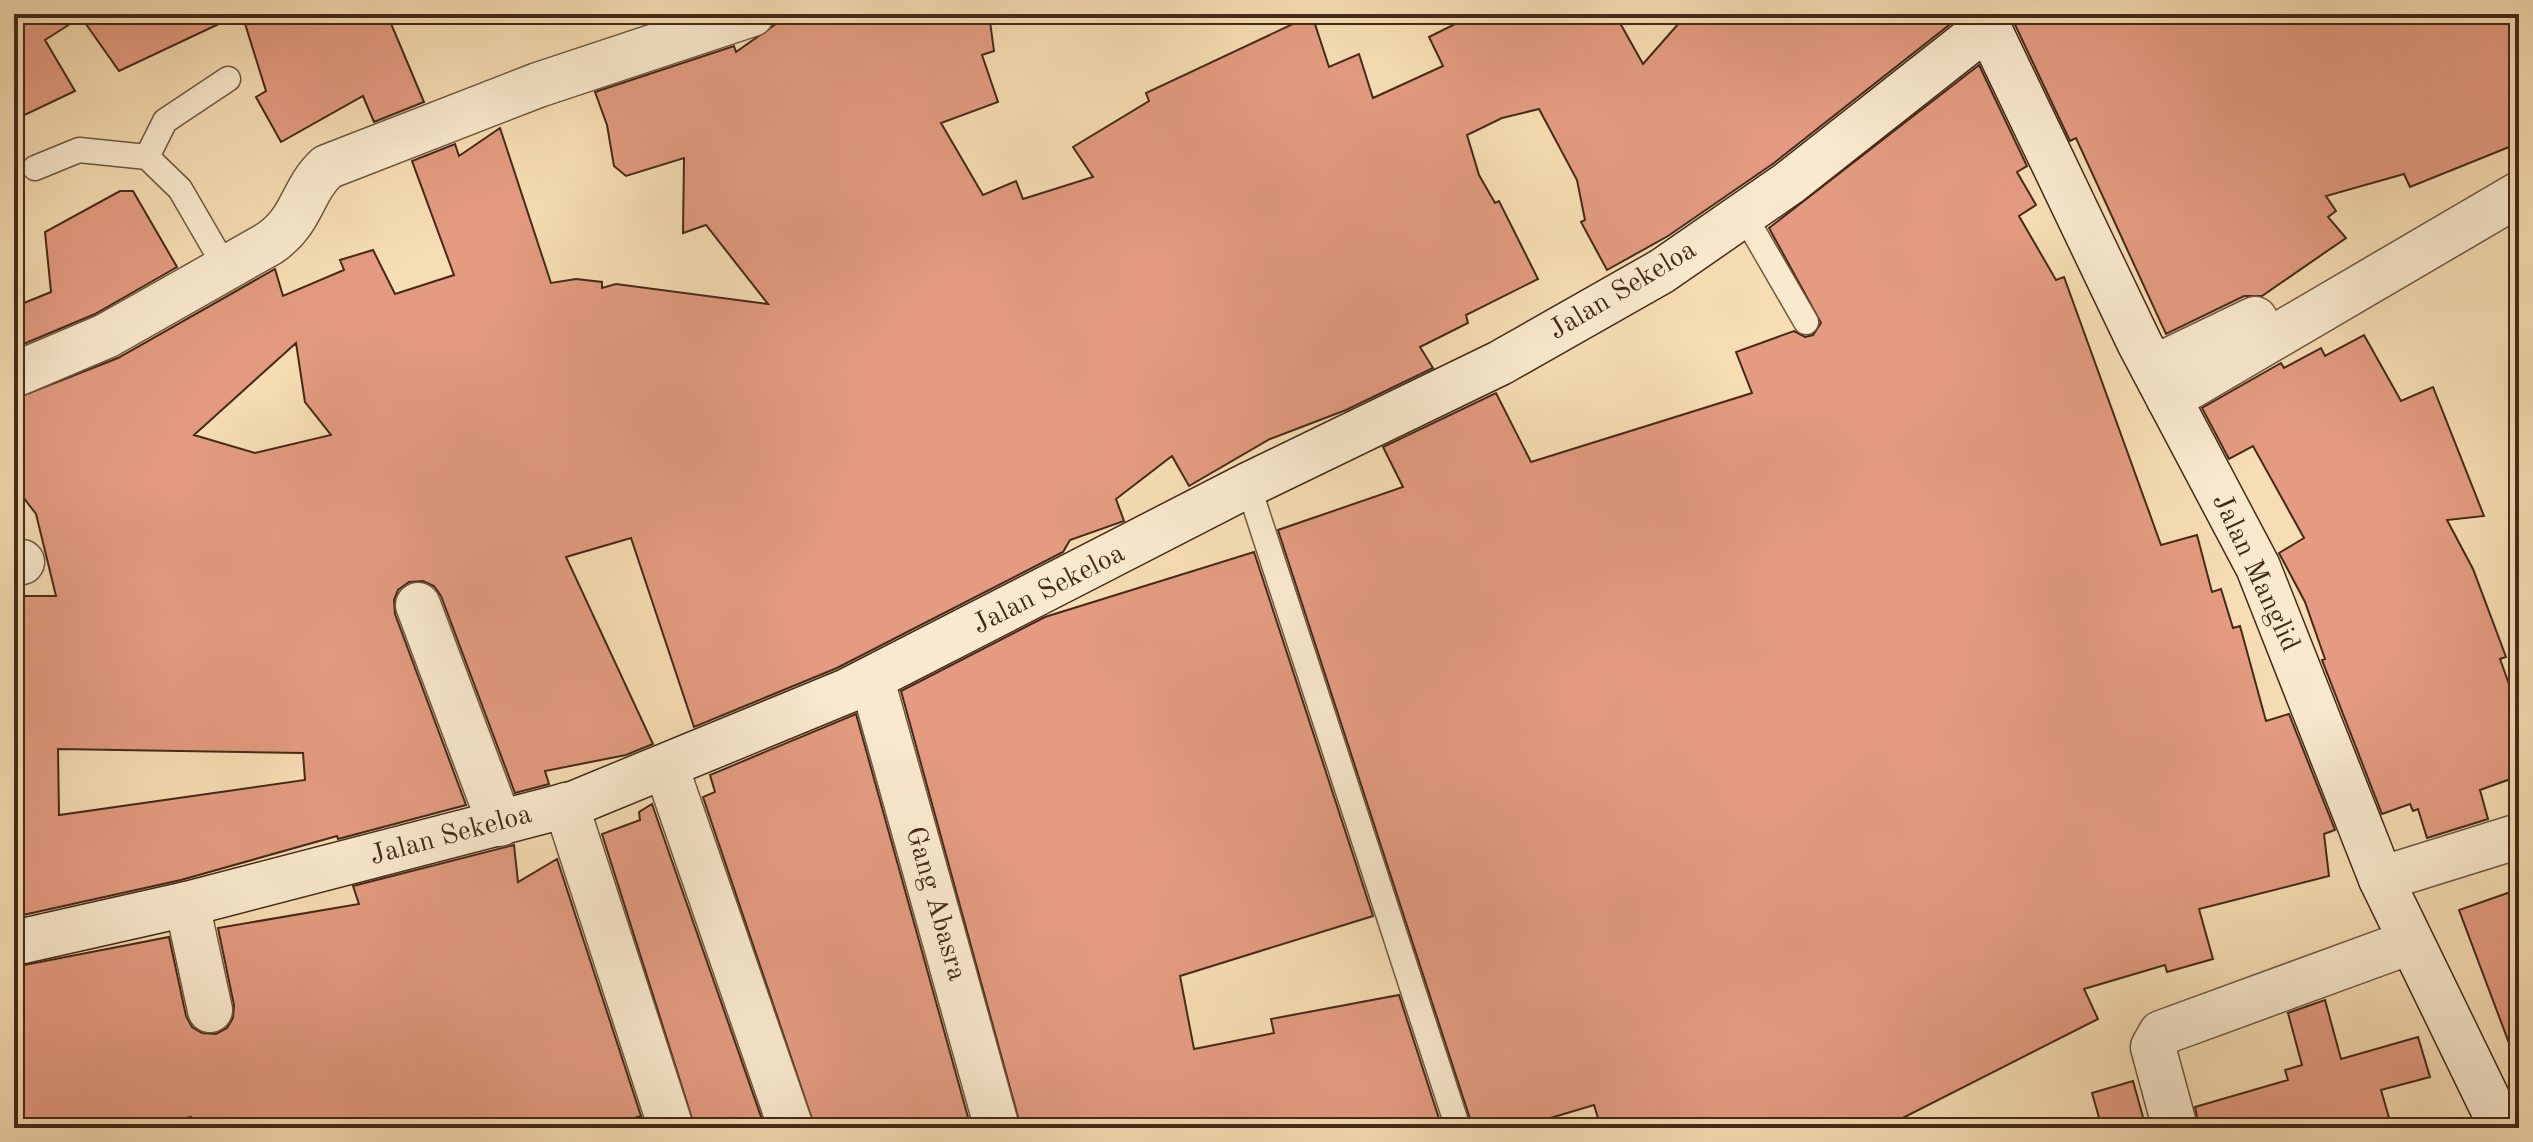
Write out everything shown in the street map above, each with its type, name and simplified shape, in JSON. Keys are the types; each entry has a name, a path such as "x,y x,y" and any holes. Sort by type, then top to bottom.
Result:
{"street":[{"path":"14,375 106,336 227,270 286,232 327,167 538,85 752,14"},
{"name":"Jalan Sekeloa","path":"14,943 187,904 566,805 666,767 872,680 1248,485 1512,356 1662,271 1744,215 1985,21"},
{"name":"Jalan Manglid","path":"1985,21 2161,384 2258,567 2381,879 2410,942 2505,1113"},
{"path":"2161,384 2519,194"},
{"path":"2161,384 2344,276"},
{"path":"418,605 500,824"},
{"name":"Gang Abasra","path":"872,680 997,1128"},
{"path":"666,767 791,1128"},
{"path":"566,805 671,1128"},
{"path":"2381,879 2519,836"},
{"path":"187,904 210,1010"},
{"path":"2175,1128 2153,1047 2161,1033 2410,942"}],"lane":[{"path":"147,157 165,121 228,79"},
{"path":"35,168 79,150 147,157 180,189 227,270"},
{"path":"1744,215 1806,322"},
{"path":"1248,485 1458,1128"}],"building":[{"path":"14,14 240,14 119,71 81,17 45,40 75,91 14,120"},
{"path":"242,14 387,14 424,102 374,122 363,96 281,142 256,97 266,91"},
{"path":"790,14 854,14 859,22 935,14 989,14 994,51 982,55 998,102 941,123 983,195 1016,181 1023,199 1093,177 1073,147 1149,101 1146,93 1312,15 1329,67 1359,54 1373,98 1443,66 1429,37 1475,14 1615,14 1643,64 1687,14 1957,14 1958,18 1774,163 1668,236 1607,270 1581,222 1585,220 1577,180 1539,109 1502,118 1467,135 1479,175 1495,203 1499,201 1538,279 1466,315 1468,323 1420,347 1433,368 1346,410 1270,439 1189,486 1172,456 1116,499 1124,521 1070,540 1063,552 837,668 694,727 631,538 566,557 653,744 626,755 545,771 549,784 515,793 441,596 434,586 423,581 409,582 398,590 394,600 395,614 466,805 338,839 337,836 181,880 14,917 14,596 56,596 36,514 14,485 14,399 118,358 275,269 283,296 344,270 340,260 373,250 395,294 454,275 412,161 455,144 459,156 500,128 551,283 576,279 602,282 602,288 616,284 768,304 706,225 683,233 684,158 626,176 614,166 607,125 595,92 734,46 736,52","holes":["296,343 305,402 331,435 255,453 194,435","58,749 303,753 305,780 59,815"]},
{"path":"2010,14 2519,14 2519,143 2410,187 2404,174 2326,196 2336,211 2328,217 2346,238 2262,296 2244,296 2166,334 2076,138 2070,141"},
{"path":"1979,65 2027,166 2017,172 2036,205 2019,216 2056,280 2064,277 2161,545 2197,535 2212,592 2221,589 2233,628 2240,626 2266,721 2289,714 2335,830 2324,834 2329,876 2199,909 2213,959 2167,972 2165,965 2084,989 2098,1019 1883,1128 1601,1128 1594,1105 1517,1128 1473,1128 1278,530 1403,487 1383,447 1496,393 1531,462 1752,393 1736,352 1794,331 1805,337 1813,335 1821,323 1769,228"},
{"path":"120,191 133,191 177,267 95,314 14,348 14,307 51,292 45,232"},
{"path":"2364,335 2401,401 2433,387 2484,516 2447,520 2473,569 2506,657 2500,659 2519,712 2519,776 2480,790 2488,819 2427,838 2418,809 2413,811 2410,804 2382,814 2322,660 2325,659 2305,602 2279,553 2304,538 2253,446 2229,459 2202,408 2281,363 2284,368 2321,348 2325,356"},
{"path":"1254,552 1373,916 1180,976 1194,1049 1274,1033 1271,1019 1399,995 1442,1128 1206,1128 1204,1118 1158,1128 1021,1128 901,691 1045,617"},
{"path":"856,714 971,1128 815,1128 703,797 715,792 710,775"},
{"path":"652,804 765,1128 732,1128 729,1118 695,1128 602,834 640,820 639,812"},
{"path":"514,845 518,882 557,859 641,1116 602,1128 193,1128 191,1117 141,1128 25,1128 21,1113 14,1115 14,967 169,937 186,1016 192,1027 202,1033 216,1034 227,1028 233,1018 234,1005 218,928 359,904 353,886"},
{"path":"2519,889 2519,1059 2515,1059 2459,910"},
{"path":"2325,1000 2341,1059 2418,1037 2430,1077 2381,1090 2392,1128 2199,1128 2195,1107 2288,1080 2285,1070 2302,1065 2288,1013"},
{"path":"2133,1081 2146,1128 2102,1128 2092,1093"}]}
